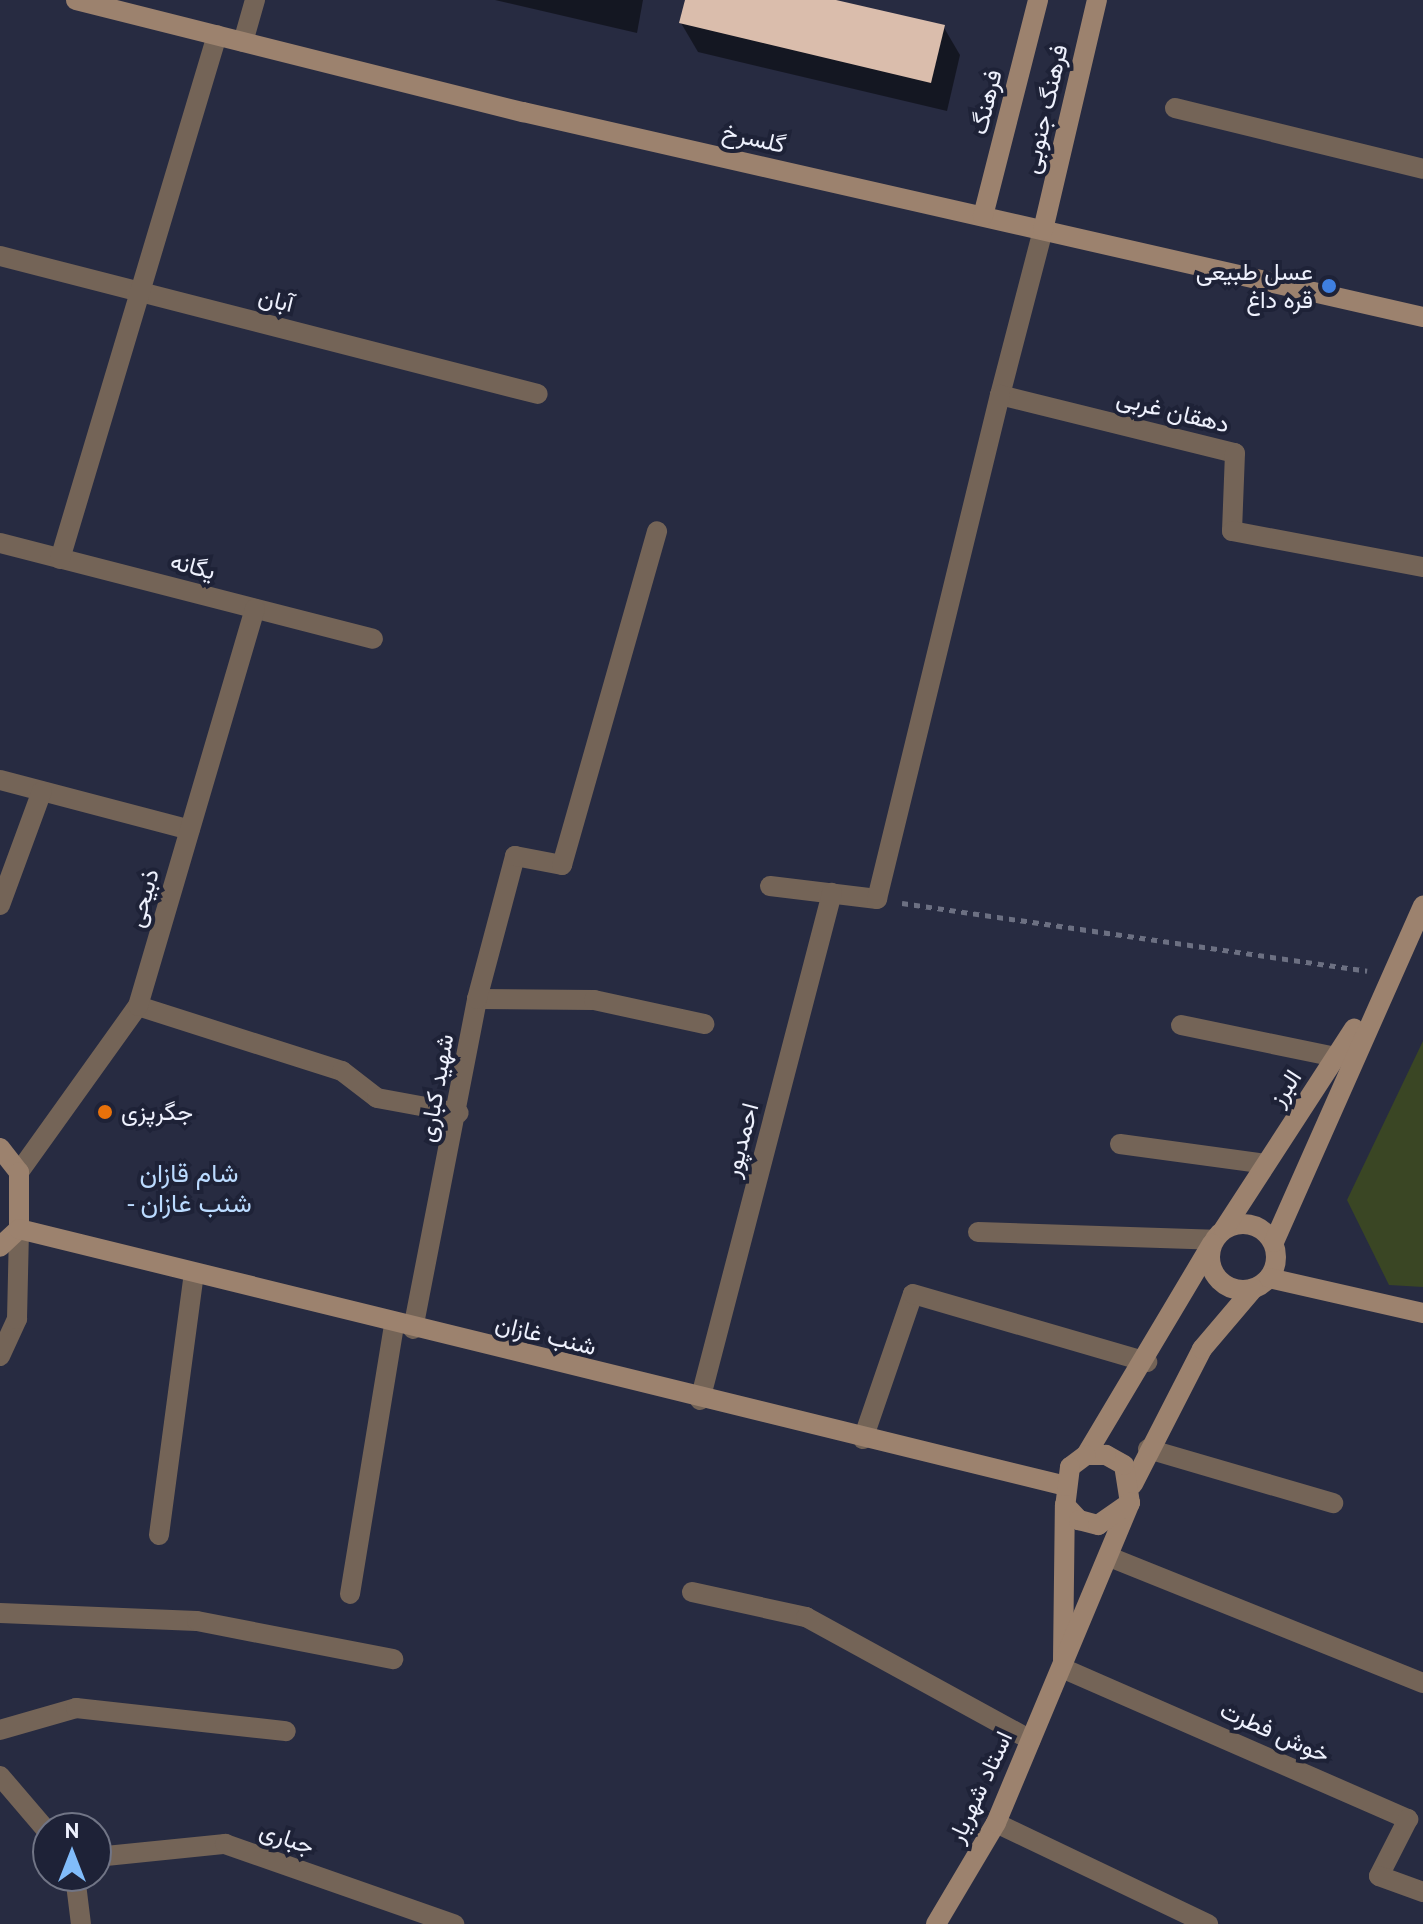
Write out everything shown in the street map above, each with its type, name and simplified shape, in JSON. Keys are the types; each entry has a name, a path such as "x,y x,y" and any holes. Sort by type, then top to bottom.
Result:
{"main road":[{"name":"گلسرخ","path":"76,0 243,42 1423,317"},
{"name":"فرهنگ","path":"983,216 1038,0"},
{"name":"فرهنگ جنوبی","path":"1043,230 1097,0"},
{"name":"البرز","path":"1132,1494 1148,1449 1202,1349 1268,1267 1388,974 1423,905"},
{"name":"البرز","path":"1086,1455 1147,1362 1217,1238 1388,974"},
{"path":"0,1148 19,1172 19,1229 0,1247"},
{"path":"1268,1267 1260,1228 1217,1238 1218,1279 1268,1267 1351,1299 1423,1313"},
{"name":"شنب غازان","path":"19,1229 863,1439 1064,1495"},
{"path":"1086,1455 1106,1455 1124,1465 1132,1494 1118,1519 1098,1525 1064,1495 1086,1455"},
{"name":"استاد شهریار","path":"936,1924 996,1823 1112,1558 1132,1494"},
{"name":"استاد شهریار","path":"1062,1668 1064,1495"}],"street":[{"path":"243,42 255,0"},
{"path":"60,559 217,35"},
{"path":"1175,108 1423,169"},
{"path":"770,886 877,899 1043,230"},
{"name":"آبان","path":"0,256 538,394"},
{"name":"دهقان غربی","path":"1000,395 1235,453 1232,531 1423,567"},
{"name":"شهید کباری","path":"350,1594 404,1326 459,1113 477,999 515,856 562,865 657,531"},
{"name":"یگانه","path":"0,543 373,639"},
{"name":"ذبیحی","path":"19,1172 138,1006 255,609"},
{"path":"0,780 190,830"},
{"path":"0,905 42,791"},
{"name":"احمدپور","path":"700,1400 832,893"},
{"path":"477,999 594,1000 704,1024"},
{"path":"138,1006 342,1071 377,1098 459,1113"},
{"path":"1181,1025 1336,1057"},
{"path":"1120,1144 1266,1164"},
{"path":"0,1356 17,1319 19,1229"},
{"path":"978,1232 1217,1238"},
{"path":"159,1535 194,1273"},
{"path":"863,1439 913,1294 1147,1362"},
{"path":"1148,1449 1333,1503"},
{"path":"1112,1558 1423,1683"},
{"path":"692,1592 806,1617 1031,1740"},
{"path":"0,1613 197,1621 393,1659"},
{"name":"خوش فطرت","path":"1062,1668 1408,1819 1379,1876 1423,1892"},
{"path":"0,1730 76,1708 286,1731"},
{"path":"0,1776 32,1813"},
{"path":"996,1823 1208,1924"},
{"name":"جباری","path":"112,1855 225,1844 454,1924"},
{"path":"77,1892 81,1924"}],"path":[{"path":"877,899 1388,974"}],"green space":[{"path":"1423,1041 1423,1287 1389,1285 1347,1200"}],"building":[{"path":"685,0 836,0 945,25 931,83 679,23"}],"place":[{"name":"عسل طبیعی قره داغ","path":"1329,286"},
{"name":"جگرپزی","path":"105,1112"}],"district":[{"name":"شام قازان - شنب غازان","path":"189,1188"}]}
